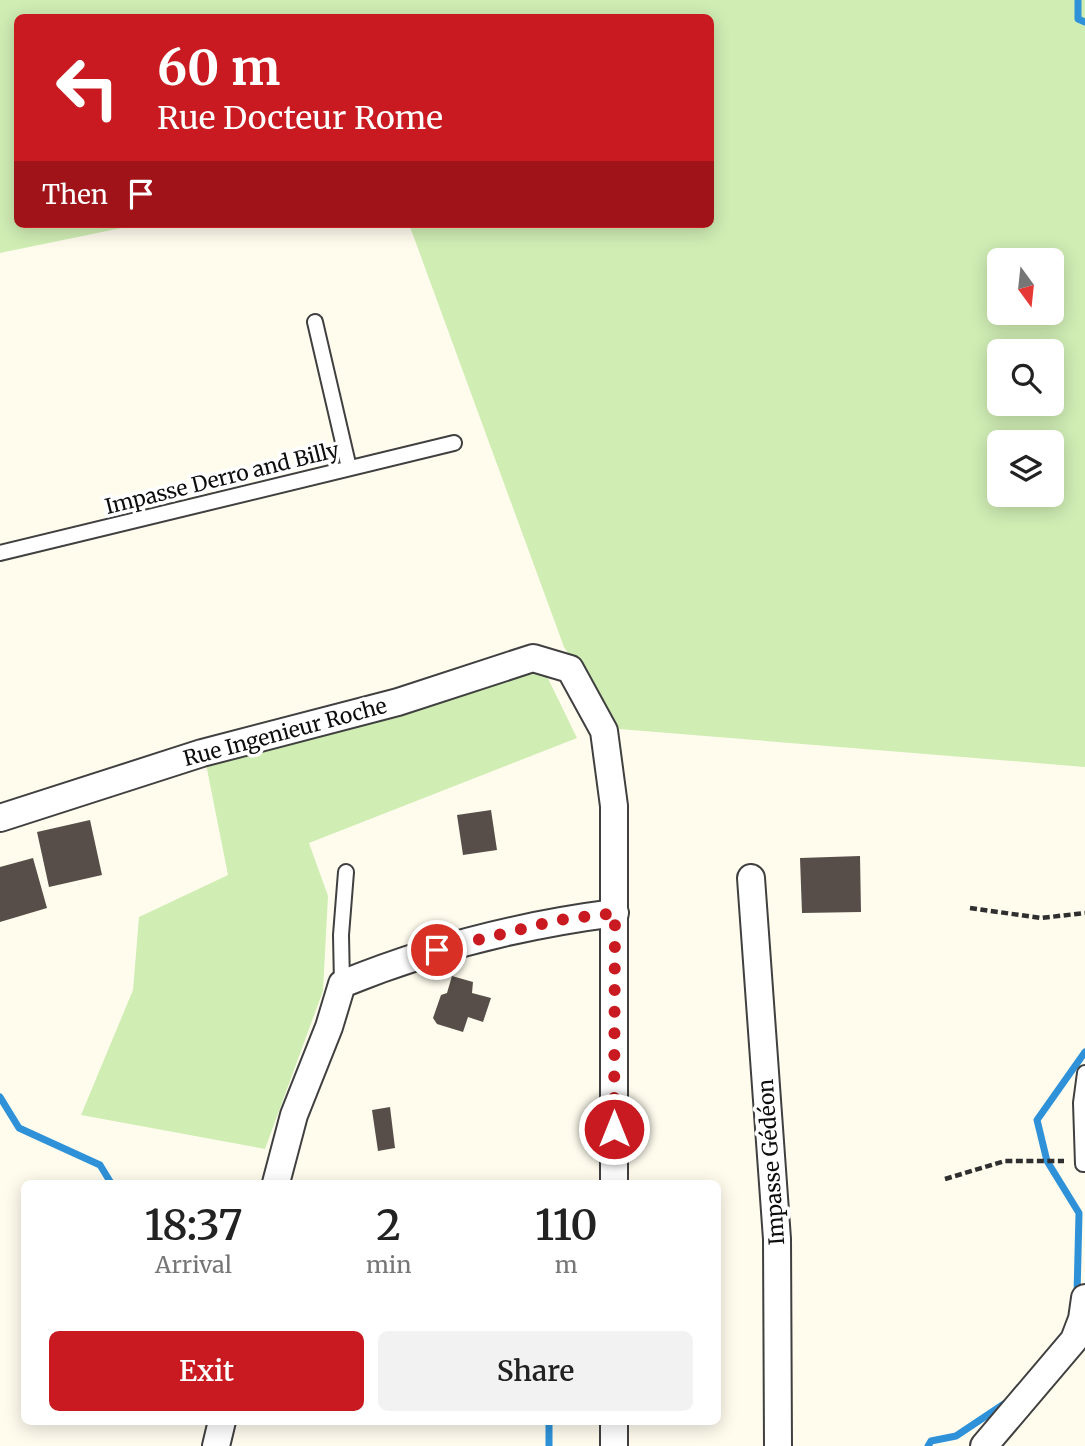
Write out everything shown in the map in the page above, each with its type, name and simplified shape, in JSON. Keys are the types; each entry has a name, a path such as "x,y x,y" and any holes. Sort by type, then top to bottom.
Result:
{"street":[{"name":"Rue Ingenieur Roche","path":"0,818 202,752 398,702 534,658 570,669 604,731 614,806 615,913"},
{"name":"Impasse Gédéon","path":"751,878 777,1239 778,1446"},
{"path":"277,1180 294,1115 329,1027 342,984 464,941 558,920 615,913 614,1180"},
{"path":"984,1446 1074,1340 1082,1319 1085,1298"},
{"path":"216,1446 221,1425"},
{"path":"614,1425 614,1446"}],"lane":[{"path":"315,321 349,468"},
{"name":"Impasse Derro and Billy","path":"0,553 454,443"},
{"path":"342,984 341,935 346,872"},
{"path":"1084,1164 1081,1103 1085,1073"}],"path":[{"path":"970,908 1041,918 1085,913"},
{"path":"945,1179 1004,1161 1061,1160 1084,1164"}],"green space":[{"path":"0,0 1085,0 1085,767 619,729 564,647 410,228 714,228 714,14 14,14 14,228 122,228 0,253"},
{"path":"541,664 577,738 309,843 328,896 323,991 265,1149 81,1115 133,990 139,917 228,875 206,764"}],"building":[{"path":"491,810 497,850 463,855 457,815"},
{"path":"90,820 102,875 49,887 37,832"},
{"path":"860,856 861,912 802,913 800,858"},
{"path":"33,858 47,908 0,922 0,867"},
{"path":"452,976 473,982 472,993 491,998 483,1022 468,1017 463,1032 437,1024 433,1018 441,995 447,993"},
{"path":"390,1107 395,1148 378,1151 372,1110"}],"waterway":[{"path":"1078,0 1078,19 1085,22"},
{"path":"1077,1295 1079,1213 1047,1161 1037,1120 1085,1052"},
{"path":"0,1097 19,1128 100,1165 109,1180"},
{"path":"928,1446 931,1441 956,1436 1007,1402"},
{"path":"549,1425 549,1446"}],"route":[{"path":"437,950 464,941 558,920 615,913 614,1129"}]}
